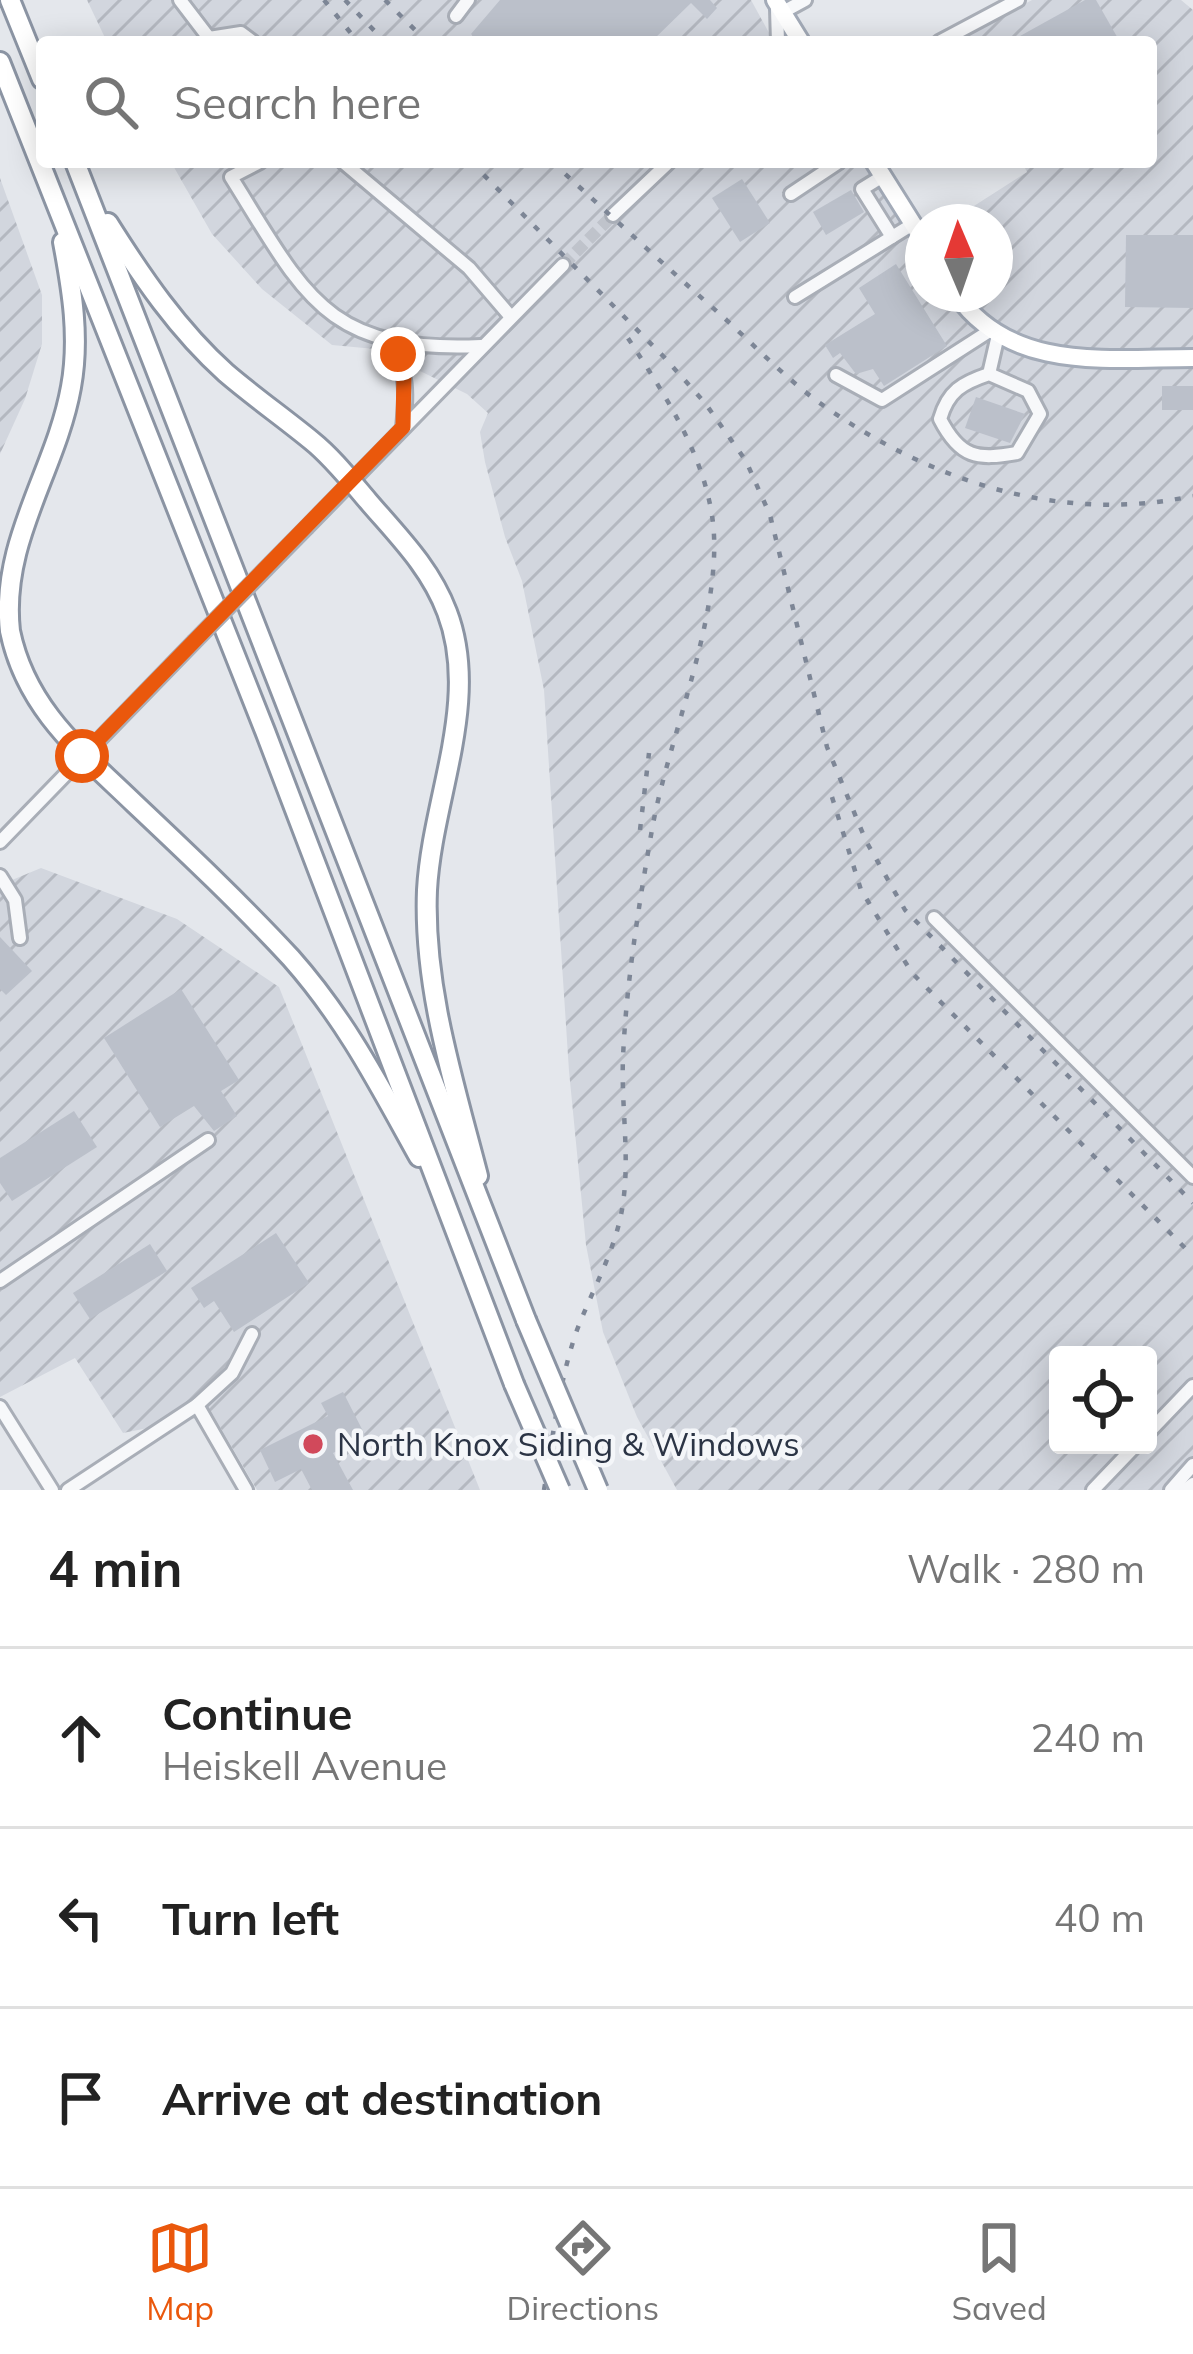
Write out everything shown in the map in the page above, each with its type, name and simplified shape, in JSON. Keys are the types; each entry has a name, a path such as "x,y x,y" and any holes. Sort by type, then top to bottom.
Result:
{"highway":[{"path":"10,0 36,64"},
{"path":"0,62 36,150"},
{"path":"44,168 514,1384 560,1490"},
{"path":"77,168 499,1256 598,1490"},
{"path":"84,185 164,308 226,373 316,444 350,480 406,542 446,610 460,657 459,700 433,826 427,892 429,959 446,1052 499,1256"},
{"path":"55,196 73,294 76,344 70,390 15,538 6,579 9,627 21,674 48,719 82,756 289,956 338,1014 453,1220"}],"main road":[{"path":"778,5 797,36"},
{"path":"879,169 905,211"},
{"path":"974,312 994,333 1028,350 1064,356 1193,358"}],"street":[{"path":"180,0 204,36"},
{"path":"456,16 468,0"},
{"path":"778,36 778,5 805,0"},
{"path":"950,36 1018,0"},
{"path":"226,168 310,296 333,318 380,338 417,346 482,346"},
{"path":"231,177 248,168"},
{"path":"351,168 469,268 511,316"},
{"path":"613,215 663,168"},
{"path":"791,194 830,168"},
{"path":"879,169 862,189 892,237"},
{"path":"795,296 892,237 905,234"},
{"path":"0,842 562,265"},
{"path":"989,374 994,333"},
{"path":"836,375 882,400 994,333"},
{"path":"380,338 398,354 404,371 403,427"},
{"path":"989,374 1028,391 1040,414 1017,453 982,459 952,442 940,419 946,398 964,382 989,374"},
{"path":"0,876 15,900 20,938"},
{"path":"934,918 1193,1177"},
{"path":"0,1281 208,1140"},
{"path":"68,1490 197,1405 232,1373 252,1334"},
{"path":"1157,1424 1193,1386"},
{"path":"197,1405 246,1490"},
{"path":"0,1407 52,1490"},
{"path":"1093,1490 1127,1454"},
{"path":"1171,1490 1193,1465"},
{"path":"1185,1490 1193,1484"}],"shaded area":[{"path":"87,0 751,0 771,36 104,36"},
{"path":"1032,0 1181,0 1193,10 1193,1490 677,1490 637,1417 603,1332 586,1245 569,1071 544,690 522,581 485,462 480,432 488,413 467,394 375,349 332,345 262,289 212,234 174,168 867,168 905,229 905,312 1013,312 1013,204 977,204 1027,172 1025,168 1157,168 1157,36 966,36"},
{"path":"0,178 42,295 42,344 25,399 0,454"},
{"path":"41,868 177,919 279,987 480,1490 257,1490 213,1415 123,1433 75,1358 0,1397 0,885"}],"building":[{"path":"500,0 710,0 717,8 707,19 691,3 657,36 471,34"},
{"path":"1085,0 1096,0 1117,36 1020,36"},
{"path":"742,179 770,223 740,242 712,198"},
{"path":"851,190 864,212 826,235 813,212"},
{"path":"1126,235 1193,235 1193,308 1125,307"},
{"path":"896,264 905,278 905,312 926,312 947,346 884,386 873,369 856,374 840,353 833,358 825,345 875,314 859,288"},
{"path":"1162,386 1193,386 1193,410 1162,410"},
{"path":"976,397 1025,414 1010,443 965,428"},
{"path":"0,937 32,971 6,995 0,989"},
{"path":"181,989 239,1080 221,1091 237,1116 214,1131 194,1106 160,1127 104,1038"},
{"path":"74,1111 97,1147 12,1201 0,1183 0,1158"},
{"path":"276,1233 309,1283 234,1332 214,1301 204,1308 191,1288"},
{"path":"150,1244 167,1271 90,1319 73,1293"},
{"name":"North Knox Siding & Windows","path":"343,1392 366,1437 333,1453 353,1490 312,1490 301,1469 275,1482 260,1450 328,1416 321,1403"}],"tunnel":[{"path":"563,265 613,215"}],"railway":[{"path":"324,0 353,36"},
{"path":"345,0 379,36"},
{"path":"385,0 421,36"},
{"path":"477,168 664,357 705,403 746,461 770,515 827,747 866,841 905,910 1193,1203"},
{"path":"559,168 797,385 909,456 1000,490 1047,500 1143,503 1193,496"},
{"path":"544,1490 571,1349 620,1220 626,1167 623,1058 634,941 653,824 703,634 714,558 708,497 692,448 626,335"},
{"path":"640,830 649,753"},
{"path":"832,797 861,890 912,973 1193,1256"}],"place":[{"name":"North Knox Siding & Windows","path":"313,1444"}],"route":[{"path":"82,756 403,427 404,371 398,354"}]}
